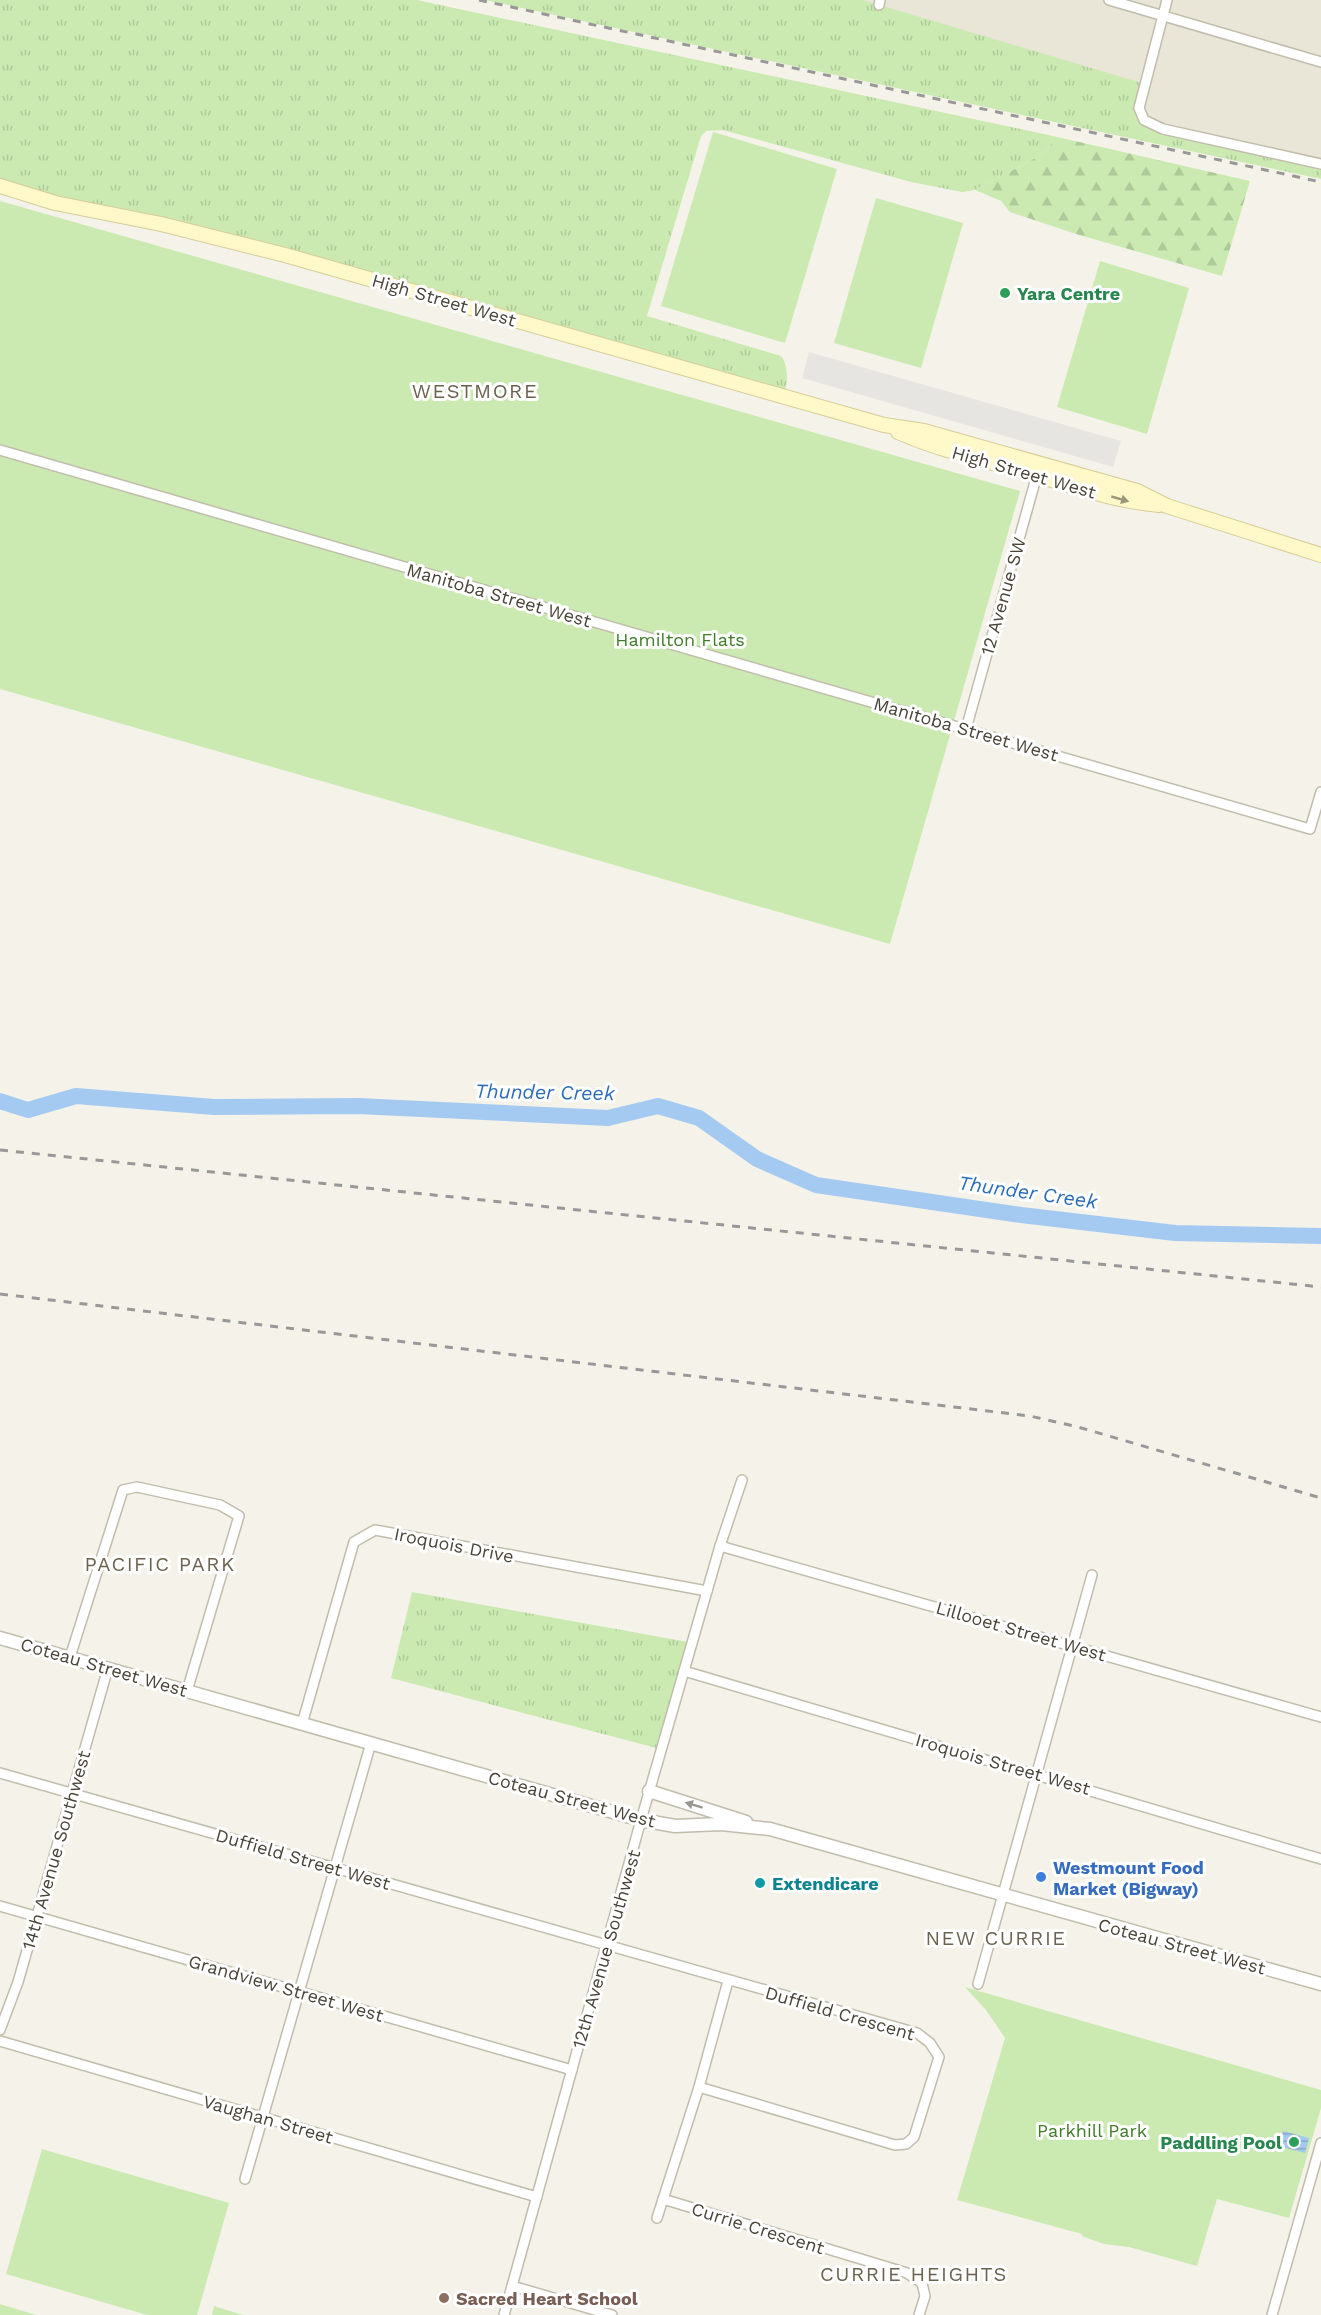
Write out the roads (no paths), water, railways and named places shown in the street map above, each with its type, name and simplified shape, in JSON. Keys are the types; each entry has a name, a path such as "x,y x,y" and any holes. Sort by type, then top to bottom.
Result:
{"main road":[{"name":"High Street West","path":"0,186 55,204 161,224 285,255 884,425 921,442 1038,469 1135,503 1167,506 1321,555"}],"street":[{"path":"1109,0 1321,62"},
{"path":"1167,0 1138,108 1144,120 1163,129 1321,164"},
{"name":"Manitoba Street West","path":"0,450 1310,829 1321,792"},
{"name":"12 Avenue SW","path":"966,729 1038,469"},
{"name":"12th Avenue Southwest","path":"504,2315 641,1821 720,1546 742,1480"},
{"path":"70,1657 123,1490 137,1487 220,1505 239,1516 187,1691"},
{"name":"Iroquois Drive","path":"302,1724 354,1542 375,1530 707,1591"},
{"name":"Lillooet Street West","path":"720,1546 1321,1717"},
{"path":"978,1984 1092,1575"},
{"name":"Coteau Street West","path":"0,1638 641,1821 675,1826 721,1824 770,1829 1321,1984"},
{"name":"14th Avenue Southwest","path":"0,2030 18,1982 108,1668"},
{"name":"Iroquois Street West","path":"684,1671 1321,1859"},
{"path":"245,2179 371,1743"},
{"name":"Duffield Street West","path":"0,1773 607,1945"},
{"path":"650,1791 770,1829"},
{"name":"Grandview Street West","path":"0,1906 572,2070"},
{"name":"Duffield Crescent","path":"607,1945 918,2034 930,2043 939,2057 914,2137 906,2144 895,2145 699,2086"},
{"path":"657,2218 699,2086 728,1981"},
{"name":"Vaughan Street","path":"0,2041 537,2197"},
{"path":"1272,2315 1317,2180 1321,2143"},
{"name":"Currie Crescent","path":"663,2199 907,2273 922,2283 925,2296 919,2315"},
{"path":"512,2286 612,2315"}],"water":[{"name":"Paddling Pool","path":"1283,2131 1309,2138 1305,2153 1279,2146"}],"waterway":[{"name":"Thunder Creek","path":"0,1101 28,1110 76,1096 214,1107 358,1106 608,1118 658,1106 699,1118 757,1159 816,1185 1021,1215 1175,1233 1321,1236"}],"railway":[{"path":"479,0 1321,182"},
{"path":"0,1150 1321,1287"},
{"path":"0,1294 1030,1416 1078,1427 1321,1498"}],"place":[{"name":"Yara Centre","path":"1005,293"},
{"name":"Westmount Food Market (Bigway)","path":"1041,1877"},
{"name":"Extendicare","path":"760,1883"},
{"name":"Paddling Pool","path":"1294,2142"},
{"name":"Sacred Heart School","path":"444,2298"}],"district":[{"name":"WESTMORE","path":"475,391"},
{"name":"PACIFIC PARK","path":"160,1564"},
{"name":"NEW CURRIE","path":"996,1938"},
{"name":"CURRIE HEIGHTS","path":"914,2274"}],"park label":[{"name":"Hamilton Flats","path":"680,639"},
{"name":"Parkhill Park","path":"1092,2130"}]}
